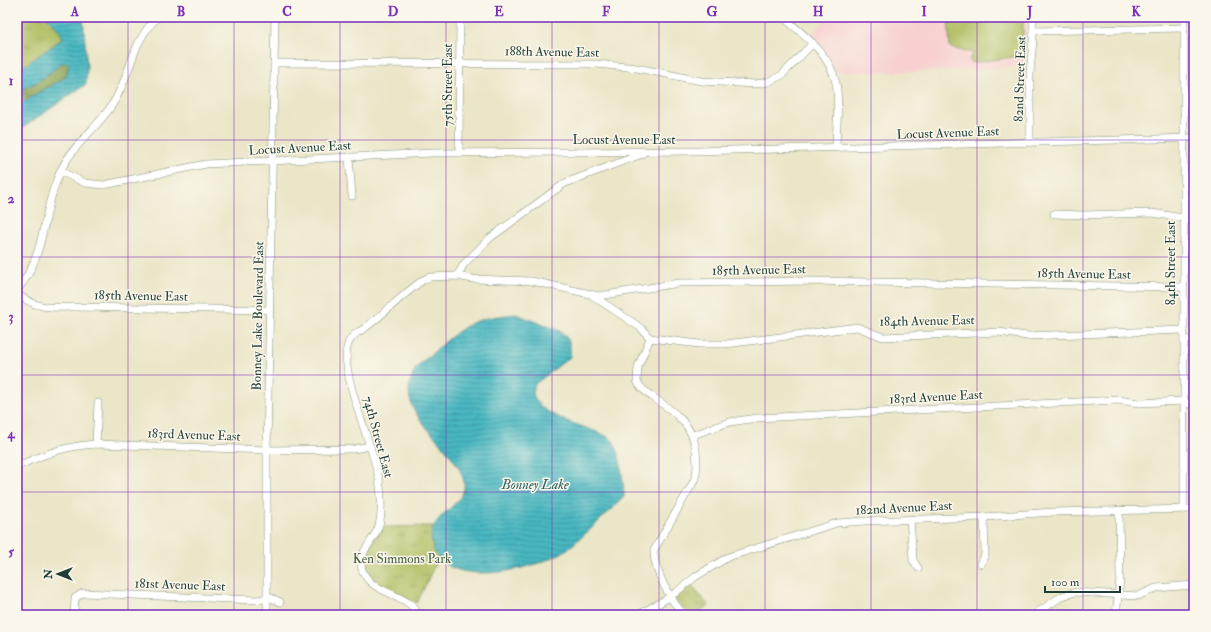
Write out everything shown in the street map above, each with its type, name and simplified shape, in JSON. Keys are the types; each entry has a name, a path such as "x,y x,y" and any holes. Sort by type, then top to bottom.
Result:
{"street":[{"path":"17,290 31,270 39,247 52,192 60,171 73,149 112,104 138,43 146,29 158,17"},
{"name":"Bonney Lake Boulevard East","path":"267,615 267,450 275,17"},
{"name":"75th Street East","path":"459,152 460,17"},
{"path":"783,17 813,43 830,67 836,85 836,148"},
{"name":"82nd Street East","path":"1030,142 1030,69 1034,31 1033,17"},
{"name":"84th Street East","path":"1184,17 1184,509"},
{"path":"1034,31 1184,28"},
{"name":"188th Avenue East","path":"274,62 610,65 637,68 701,82 756,84 768,82 782,75 813,43"},
{"name":"Locust Avenue East","path":"60,171 85,183 104,185 196,165 459,152 647,152 938,146 1194,138"},
{"path":"457,276 464,264 490,238 565,183 647,152"},
{"path":"349,158 352,196"},
{"path":"1054,214 1078,215 1152,213 1183,218"},
{"path":"1184,244 1194,244"},
{"name":"185th Avenue East","path":"358,332 383,315 423,280 430,277 457,276 473,279 532,281 592,295 679,283 809,281 1183,288"},
{"name":"185th Avenue East","path":"17,293 35,305 50,308 74,307 270,310"},
{"path":"592,295 641,328 650,338 638,368 638,384 644,391 681,419 693,435 697,458 696,476 654,550 658,569 670,597 674,604 685,615"},
{"name":"184th Avenue East","path":"650,338 699,344 726,344 857,327 883,337 999,332 1027,336 1184,330"},
{"name":"74th Street East","path":"358,332 350,339 348,343 346,361 378,478 380,518 375,535 362,556 362,568 370,582 414,607 418,615"},
{"path":"1184,340 1194,340"},
{"name":"183rd Avenue East","path":"693,435 730,422 757,418 1118,400 1139,403 1184,402 1194,404"},
{"path":"96,444 98,403"},
{"name":"183rd Avenue East","path":"20,464 62,448 96,444 267,450 354,449 370,446"},
{"name":"182nd Avenue East","path":"638,615 670,597 695,577 728,557 837,523 1119,510 1194,509"},
{"path":"1116,612 1119,595 1119,510"},
{"path":"981,564 985,554 984,517"},
{"path":"910,519 913,560 918,568"},
{"path":"1034,615 1058,598 1069,594 1083,592 1138,596 1156,588 1194,585"},
{"name":"181st Avenue East","path":"74,615 74,601 76,596 92,594 257,600 265,599 267,596"},
{"path":"267,596 280,602"}],"shaded area":[{"path":"826,17 1026,17 1025,64 1003,68 914,72 837,72 827,56 811,37"}],"green space":[{"path":"17,17 47,17 58,29 63,38 22,68 17,67"},
{"path":"953,17 1023,17 1023,53 1019,56 972,63 969,59 974,53 950,47 948,20"},
{"path":"65,62 69,66 66,76 23,101 17,107 17,94 42,79 58,65"},
{"name":"Ken Simmons Park","path":"434,526 432,542 438,558 417,603 383,586 368,574 365,566 366,554 381,527"},
{"path":"690,584 709,606 692,615 690,615 676,601 676,597"}],"water":[{"path":"47,17 83,17 87,68 86,84 17,132 17,107 36,94 60,81 66,76 69,66 65,62 62,63 39,81 17,94 17,71 63,38 58,29"},
{"name":"Bonney Lake","path":"516,314 560,331 568,340 570,346 570,357 535,384 534,395 539,405 549,413 604,435 612,440 615,444 619,458 624,497 574,544 553,557 514,570 493,573 472,573 454,568 440,560 432,545 431,534 434,525 460,498 463,491 464,482 459,469 451,456 420,419 412,406 409,393 411,379 418,365 464,327 490,317"}]}
